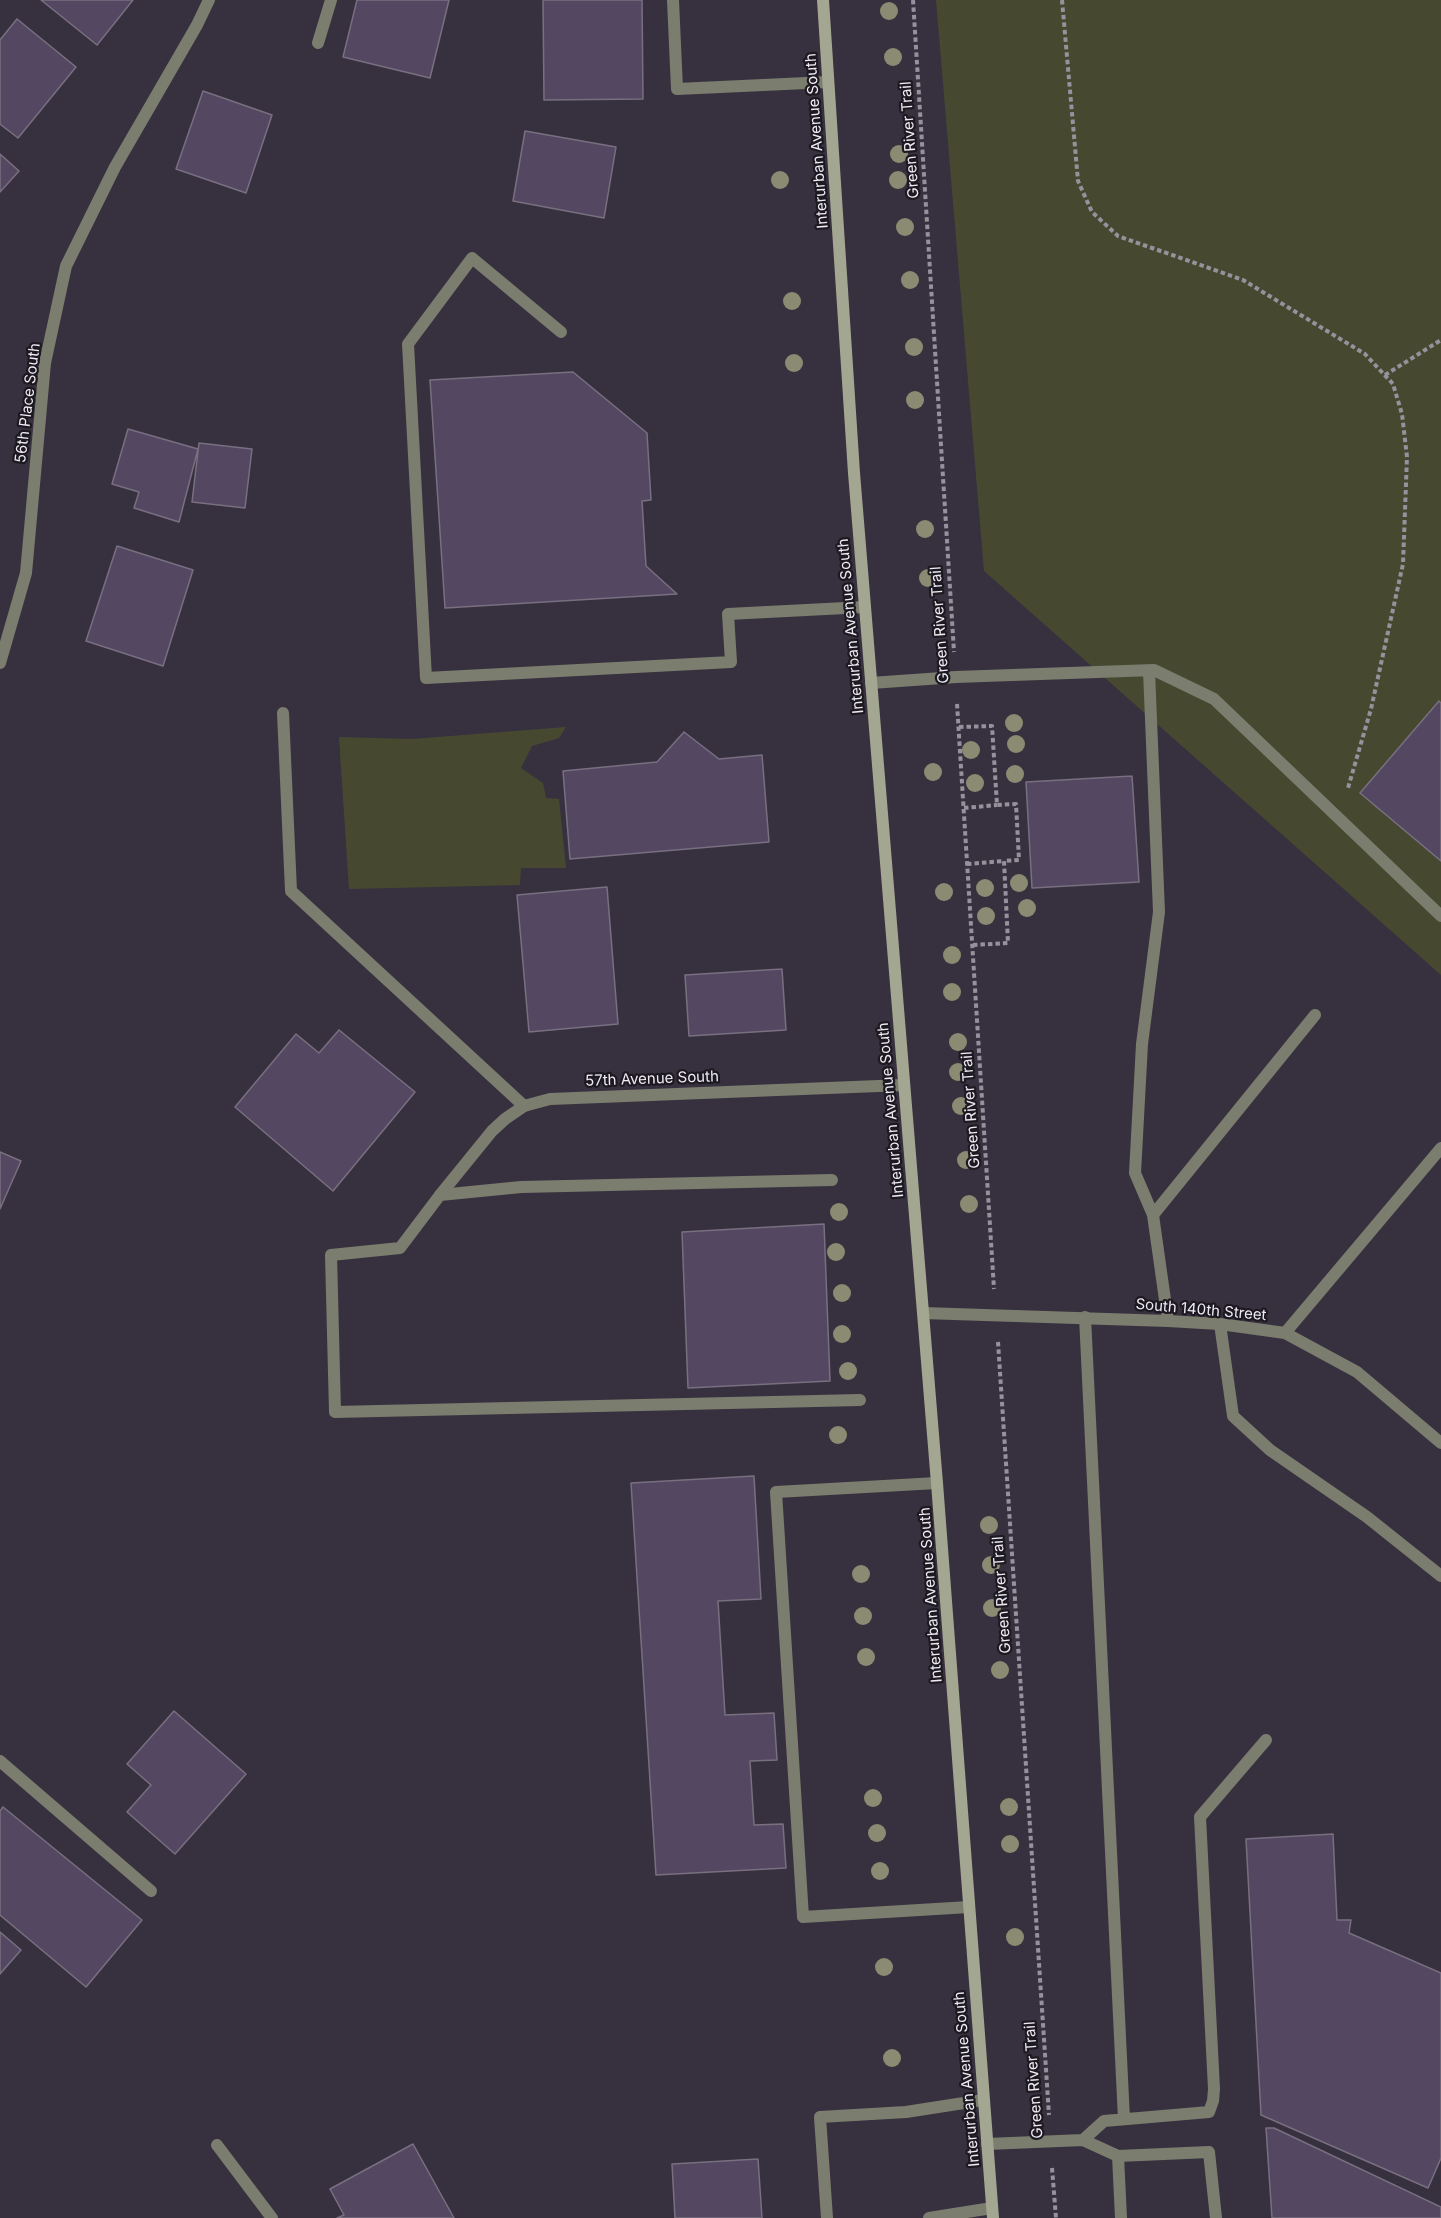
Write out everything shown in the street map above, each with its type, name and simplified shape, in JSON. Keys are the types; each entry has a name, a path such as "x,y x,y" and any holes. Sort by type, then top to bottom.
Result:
{"main road":[{"name":"Interurban Avenue South","path":"823,0 865,607 937,1483 993,2213"}],"street":[{"name":"56th Place South","path":"0,663 26,573 45,363 66,266 115,167 197,25 209,0"},
{"path":"318,44 331,0"},
{"path":"673,0 677,89 828,82"},
{"path":"561,332 472,258 408,344 426,678 731,662 728,614 865,607"},
{"path":"871,683 956,677 1154,670 1214,699 1441,916"},
{"path":"1149,671 1159,912 1142,1044 1135,1173 1153,1215 1168,1321"},
{"path":"283,713 291,891 524,1106"},
{"path":"1153,1215 1315,1015"},
{"name":"57th Avenue South","path":"860,1400 335,1412 331,1255 400,1248 492,1131 524,1106 550,1099 904,1084"},
{"path":"1285,1333 1441,1148"},
{"path":"440,1195 521,1187 832,1180"},
{"name":"South 140th Street","path":"922,1313 1168,1321 1220,1324 1285,1333 1357,1372 1441,1443"},
{"path":"1085,1317 1124,2119"},
{"path":"1220,1324 1233,1416 1270,1450 1367,1517 1441,1576"},
{"path":"937,1483 776,1492 803,1917 969,1907"},
{"path":"1083,2140 1104,2121 1209,2112 1213,2101 1200,1817 1266,1740"},
{"path":"0,1761 151,1891"},
{"path":"827,2218 820,2117 906,2112 983,2100"},
{"path":"987,2144 1083,2140 1118,2156 1209,2152 1216,2218"},
{"path":"217,2145 272,2218"},
{"path":"1118,2156 1121,2218"},
{"path":"928,2218 993,2213"}],"path":[{"name":"Green River Trail","path":"913,0 1056,2218"},
{"path":"1062,0 1078,182 1092,212 1118,236 1243,280 1365,354 1393,384 1402,414 1407,457 1403,564 1371,709 1340,819"},
{"path":"1384,375 1441,340"},
{"path":"959,728 992,726 997,805"},
{"path":"964,808 1016,804 1019,860 967,864"},
{"path":"973,945 1008,943 1004,861"}],"green space":[{"path":"936,0 1441,0 1441,975 984,571"},
{"path":"566,727 559,738 532,746 521,768 543,783 546,798 559,799 566,868 521,868 520,885 349,889 339,737 412,739"}],"building":[{"path":"41,0 133,0 97,45"},
{"path":"357,0 449,0 430,78 343,57"},
{"path":"543,0 642,0 643,99 544,100"},
{"path":"17,19 76,67 18,138 0,124 0,40"},
{"path":"203,91 272,115 246,193 176,169"},
{"path":"525,131 616,147 604,218 513,201"},
{"path":"0,154 19,171 0,192"},
{"path":"573,372 647,433 651,500 642,501 646,566 677,594 445,608 430,380"},
{"path":"128,429 198,449 179,522 134,508 139,492 112,484"},
{"path":"199,443 252,449 245,508 192,502"},
{"path":"117,546 193,570 163,666 86,641"},
{"path":"1439,701 1441,703 1441,861 1360,793"},
{"path":"684,732 719,759 762,755 769,842 570,859 563,771 657,762"},
{"path":"1132,776 1139,882 1032,888 1026,782"},
{"path":"607,887 618,1024 529,1032 517,895"},
{"path":"782,969 786,1030 689,1036 685,975"},
{"path":"339,1030 415,1092 333,1191 235,1107 296,1034 319,1053"},
{"path":"0,1152 21,1161 0,1209"},
{"path":"824,1224 830,1381 688,1388 682,1232"},
{"path":"754,1476 761,1599 718,1601 725,1715 774,1713 777,1760 750,1761 754,1825 783,1824 786,1868 656,1875 631,1483"},
{"path":"174,1711 246,1774 175,1854 127,1812 151,1785 127,1764"},
{"path":"3,1807 142,1920 86,1987 0,1915 0,1811"},
{"path":"1333,1834 1337,1920 1351,1920 1349,1933 1441,1973 1441,2158 1428,2188 1261,2115 1246,1839"},
{"path":"0,1932 21,1950 0,1974"},
{"path":"1266,2128 1274,2128 1441,2207 1441,2218 1272,2218"},
{"path":"413,2144 454,2218 337,2218 344,2215 330,2189"},
{"path":"758,2159 762,2218 675,2218 672,2164"}]}
